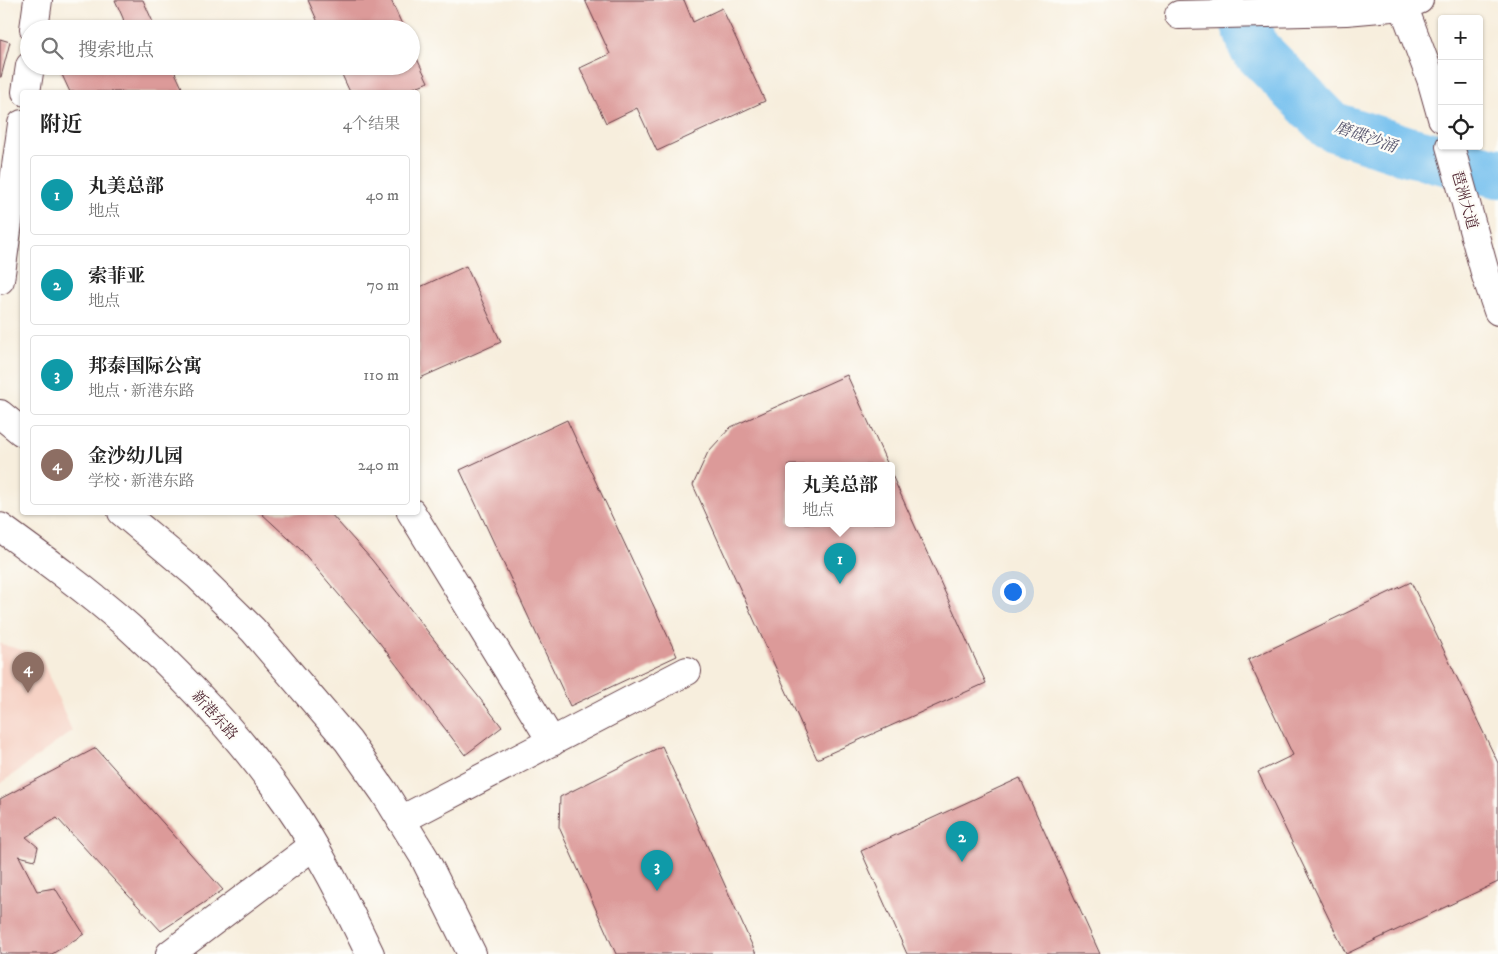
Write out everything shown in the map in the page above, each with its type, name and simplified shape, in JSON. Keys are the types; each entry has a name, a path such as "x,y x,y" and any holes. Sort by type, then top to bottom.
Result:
{"street":[{"path":"35,20 38,0"},
{"path":"1179,15 1346,11 1408,2 1438,105"},
{"path":"26,90 29,75"},
{"path":"0,280 20,138"},
{"name":"琶洲大道","path":"1451,150 1486,276 1498,311"},
{"path":"0,414 20,430"},
{"path":"126,515 198,576 253,630 348,741 384,792 424,857 472,954"},
{"path":"413,515 552,742"},
{"name":"新港东路","path":"0,527 88,593 128,626 178,675 241,744 286,802 350,912 370,954"},
{"path":"401,820 687,671"},
{"path":"170,954 313,846"}],"shaded area":[{"path":"0,644 40,655 72,731 0,784"}],"building":[{"path":"115,0 143,0 152,20 123,20"},
{"path":"308,0 391,0 400,20 317,20"},
{"path":"585,0 684,0 693,22 722,8 765,101 657,151 637,108 606,123 580,68 610,54"},
{"path":"0,39 10,42 1,77 0,77"},
{"path":"420,65 428,82 409,90 349,90 342,75 420,75"},
{"path":"62,75 176,75 183,90 69,90"},
{"path":"466,266 501,342 420,378 420,287"},
{"path":"847,375 887,462 785,462 785,527 895,527 895,482 986,683 817,759 693,485 708,452 731,427"},
{"path":"567,420 677,656 570,706 460,470"},
{"path":"263,515 332,515 372,560 502,727 465,755 379,642 301,550"},
{"path":"1411,582 1498,763 1498,882 1346,954 1258,772 1293,755 1248,660"},
{"path":"662,746 756,954 616,954 559,827 560,797"},
{"path":"96,748 223,890 161,931 57,818 26,837 38,847 35,860 19,856 37,891 55,888 84,934 52,954 0,954 0,799"},
{"path":"1020,778 1100,954 907,954 861,851"}],"waterway":[{"name":"磨碟沙涌","path":"1238,0 1254,48 1331,126 1408,151 1498,173"}],"place":[{"name":"丸美总部","path":"840,584"},
{"name":"金沙幼儿园","path":"28,693"},
{"name":"索菲亚","path":"962,862"},
{"name":"邦泰国际公寓","path":"657,891"}]}
